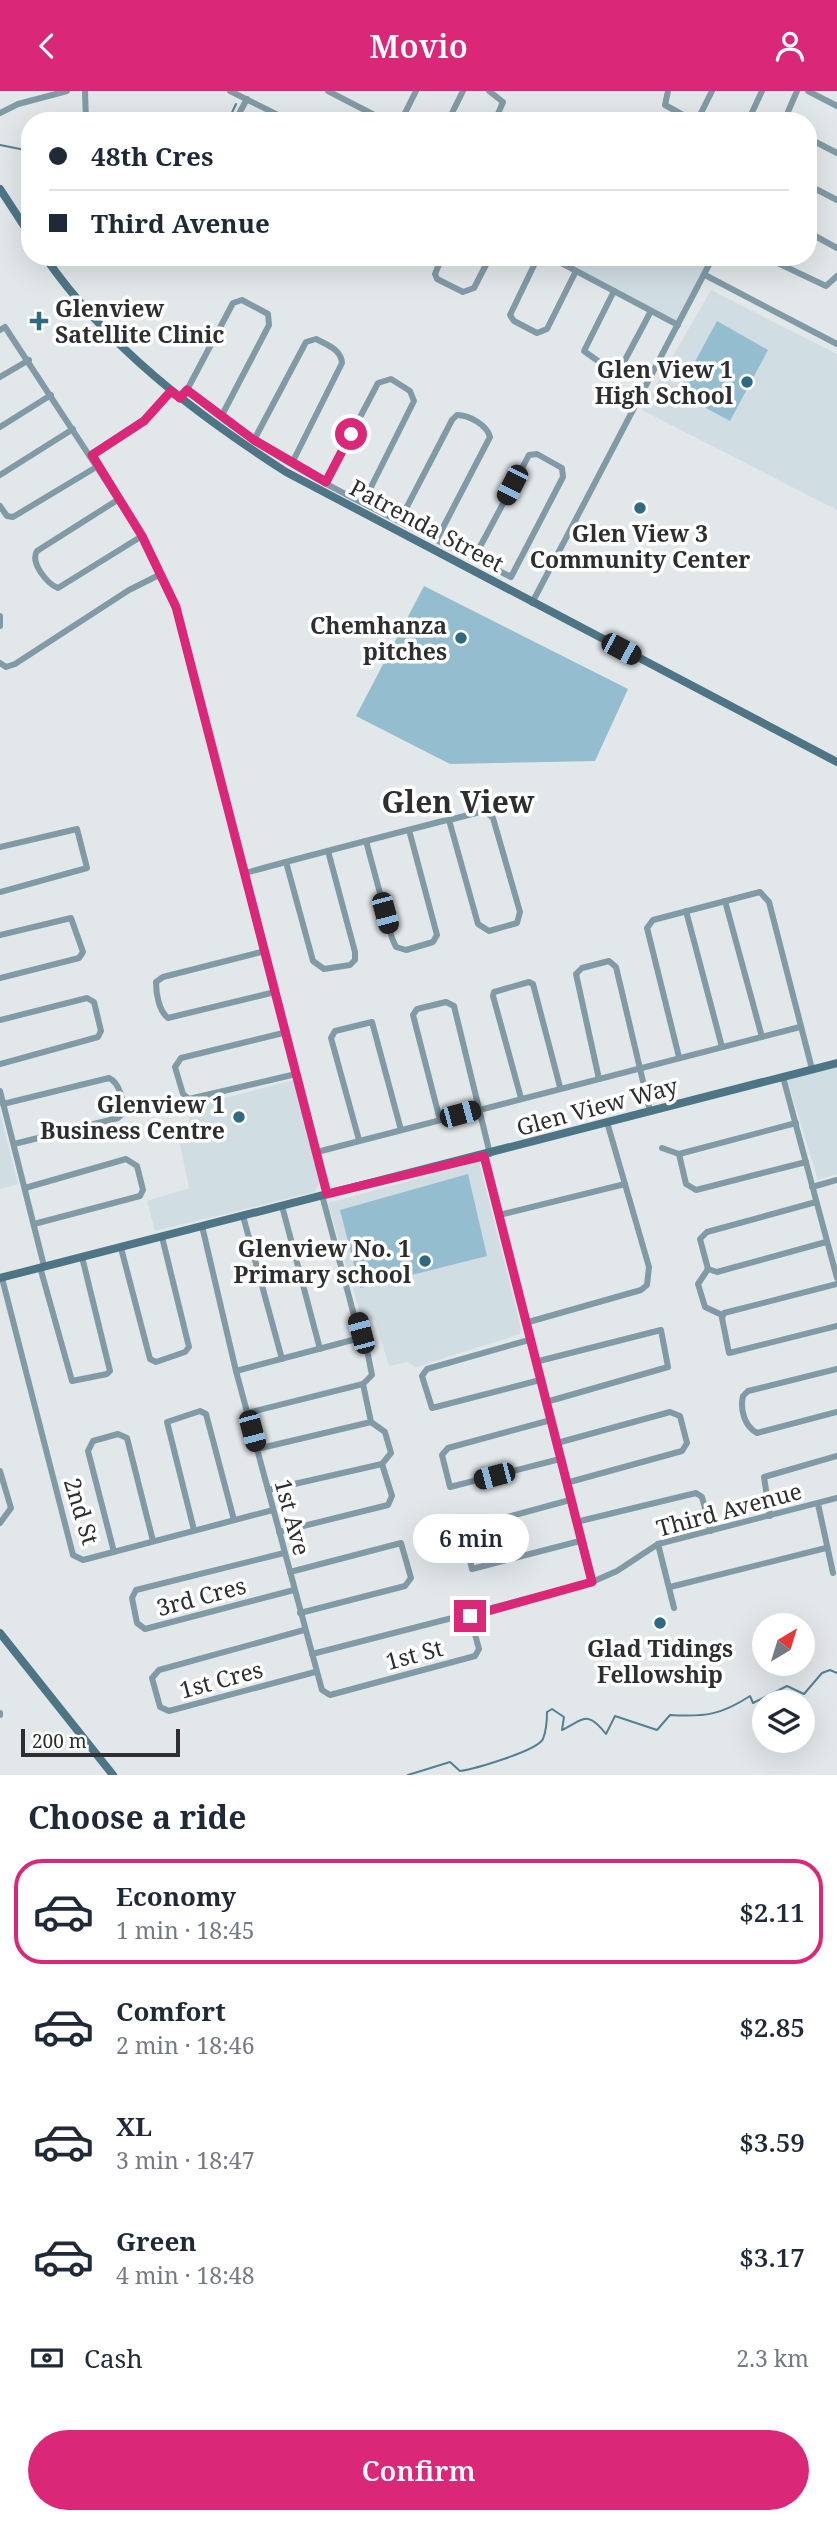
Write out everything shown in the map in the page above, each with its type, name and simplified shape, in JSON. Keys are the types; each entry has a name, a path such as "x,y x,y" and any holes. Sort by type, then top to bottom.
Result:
{"street":[{"path":"0,113 18,104 66,91"},
{"path":"85,91 86,112"},
{"path":"231,91 270,112"},
{"path":"328,91 369,112"},
{"path":"406,112 416,91"},
{"path":"452,112 463,91"},
{"path":"489,91 503,102 499,112"},
{"path":"668,91 665,105 679,112"},
{"path":"701,112 712,91"},
{"path":"788,112 797,91"},
{"path":"808,91 837,106"},
{"path":"752,112 760,92"},
{"path":"240,112 247,99"},
{"path":"817,143 837,153"},
{"path":"0,188 21,221"},
{"path":"817,190 837,200"},
{"path":"817,237 837,248"},
{"name":"Patrenda Street","path":"51,266 126,349 171,391 226,434 286,472 837,762"},
{"path":"438,266 435,274 437,279 463,292 474,288 485,266"},
{"path":"534,266 510,315 514,321 537,333 547,329 576,271"},
{"path":"570,266 678,325"},
{"path":"532,603 709,266"},
{"path":"784,266 826,286 837,276"},
{"path":"705,275 837,344"},
{"path":"614,291 584,351 612,371 625,360 651,311"},
{"path":"180,398 187,390 233,303 242,300 268,314 269,325 221,417"},
{"path":"3,329 29,360 92,455 142,536 176,607 287,1032 325,1195 372,1375 363,1384 247,1413"},
{"path":"254,440 306,342 316,339 335,350 341,355 342,363 292,463"},
{"path":"0,377 29,360"},
{"path":"326,482 378,383 385,378 391,379 410,391 414,401 364,501"},
{"path":"187,390 254,440 292,463 326,482 364,501 400,520 437,539 474,558 511,577 563,477 562,468 537,454 529,454 474,558"},
{"path":"92,455 144,421 171,391"},
{"path":"0,427 51,395"},
{"path":"400,520 452,420 457,415 463,415 486,428 490,437 437,539"},
{"path":"0,475 73,429"},
{"path":"0,506 7,516 13,517 98,466"},
{"path":"119,499 37,551 36,562 50,583 58,588 142,536"},
{"path":"0,663 6,667 15,664 130,590 161,574"},
{"path":"0,616 0,626"},
{"path":"245,873 480,811 490,814 520,912 517,923 489,931 478,924 449,820"},
{"path":"0,847 77,829 88,868 0,892"},
{"path":"366,841 392,937 396,947 406,950 433,942 437,935 409,830"},
{"path":"286,862 313,961 324,969 350,965 355,960 355,952 328,851"},
{"path":"679,1057 646,928 653,920 756,893 766,896 811,1069"},
{"path":"725,901 762,1037"},
{"path":"686,911 722,1047"},
{"path":"0,935 71,918 83,952 79,958 0,978"},
{"path":"265,951 163,977 156,982 156,990 163,1014 168,1018 275,992"},
{"path":"599,1079 575,980 582,968 605,961 616,967 650,1111"},
{"path":"521,1098 493,996 494,992 503,987 524,982 533,984 560,1087"},
{"path":"0,1020 87,998 94,1002 102,1031 98,1037 0,1064"},
{"path":"440,1120 413,1015 416,1009 446,1002 454,1006 480,1109 499,1215 592,1582"},
{"path":"359,1140 331,1038 335,1031 372,1022 401,1130"},
{"path":"317,1152 800,1027"},
{"path":"287,1032 181,1058 175,1066 183,1094 189,1099 296,1074"},
{"name":"Glen View Way","path":"1,1278 837,1063"},
{"path":"783,1077 837,1278"},
{"path":"3,1108 109,1078 117,1083 123,1106 123,1113 118,1118 14,1144"},
{"path":"0,1091 70,1379 74,1382 110,1371 82,1257"},
{"path":"525,1323 641,1290 647,1285 649,1267 607,1122"},
{"path":"662,1148 679,1154 796,1123"},
{"path":"679,1154 686,1184 696,1190 806,1162"},
{"path":"25,1188 127,1159 135,1162 143,1189 134,1199 34,1224"},
{"path":"812,1187 837,1180"},
{"path":"499,1215 625,1184"},
{"path":"708,1269 700,1239 702,1234 816,1202"},
{"path":"282,1206 320,1349"},
{"path":"243,1216 282,1359"},
{"name":"1st Ave","path":"202,1226 236,1371 322,1690"},
{"path":"121,1248 150,1359 156,1362 185,1352 189,1347 162,1237"},
{"path":"708,1269 717,1272 827,1242"},
{"path":"708,1269 697,1281 701,1296 705,1307 722,1315 837,1284"},
{"name":"2nd St","path":"1,1278 73,1555 83,1560 273,1510"},
{"path":"722,1315 729,1353 837,1327"},
{"path":"535,1362 661,1330 668,1367 546,1402"},
{"path":"236,1371 355,1342 360,1335"},
{"path":"529,1340 427,1369 422,1376 432,1408 540,1380"},
{"path":"837,1369 748,1391 743,1396 741,1405 747,1426 757,1433 837,1412"},
{"path":"268,1490 382,1464 391,1453 385,1432 371,1422 363,1384"},
{"path":"194,1530 167,1422 200,1411 206,1414 234,1520"},
{"path":"557,1443 670,1412 680,1416 687,1443 682,1451 566,1483"},
{"path":"551,1420 448,1448 442,1455 447,1477 450,1487 560,1459"},
{"path":"257,1449 371,1422"},
{"path":"114,1552 88,1451 93,1441 118,1434 127,1438 153,1541"},
{"path":"770,1516 764,1477 837,1455"},
{"path":"279,1532 388,1505 391,1496 382,1464"},
{"path":"0,1471 11,1508 0,1523"},
{"path":"576,1523 696,1493 702,1497 710,1531"},
{"name":"Third Avenue","path":"312,1654 470,1616 592,1582 617,1571 658,1544 837,1498"},
{"path":"570,1500 466,1530 464,1535 472,1569 580,1541"},
{"path":"818,1504 833,1573"},
{"path":"290,1572 401,1543 411,1578 405,1586 300,1613"},
{"path":"658,1544 674,1608"},
{"path":"670,1587 826,1548"},
{"name":"3rd Cres","path":"284,1553 136,1590 132,1598 137,1623 145,1629 294,1590"},
{"name":"1st St","path":"322,1690 330,1695 475,1656 479,1649 470,1616"},
{"name":"1st Cres","path":"304,1630 159,1670 152,1678 160,1707 169,1711 315,1672"},
{"path":"0,1633 113,1775"}],"shaded area":[{"path":"571,266 705,266 676,322"},
{"name":"Glen View 1 High School","path":"711,290 837,354 837,510 642,410"},
{"path":"717,321 768,350 730,421 678,393"},
{"name":"Chemhanza pitches","path":"424,586 628,689 595,761 450,764 356,716"},
{"path":"837,1066 837,1174 818,1180 787,1079"},
{"path":"294,1080 320,1182 314,1192 155,1231 147,1201 189,1188 180,1144 193,1140 187,1108"},
{"path":"0,1113 18,1184 0,1189"},
{"name":"Glenview No. 1 Primary school","path":"479,1162 521,1328 520,1334 416,1367 407,1362 389,1366 375,1320 363,1323 328,1203"},
{"path":"468,1174 487,1256 360,1288 340,1210"}],"waterway":[{"path":"232,112 236,104"},
{"path":"0,145 21,149"},
{"path":"408,1775 450,1762 460,1771 467,1770 529,1749 543,1739 547,1712 552,1709 564,1717 562,1730 580,1720 589,1719 606,1734 615,1716 657,1730 670,1715 712,1713 750,1696 753,1703 787,1686 804,1694 822,1673 830,1670 837,1673"}],"place":[{"name":"Glenview Satellite Clinic","path":"39,321"},
{"name":"Glen View 1 High School","path":"747,382"},
{"name":"Glen View 3 Community Center","path":"640,508"},
{"name":"Chemhanza pitches","path":"461,638"},
{"name":"Glenview 1 Business Centre","path":"239,1117"},
{"name":"Glenview No. 1 Primary school","path":"425,1261"},
{"name":"Glad Tidings Fellowship","path":"660,1623"}],"district":[{"name":"Glen View","path":"458,801"}],"route":[{"path":"351,434 326,482 254,440 202,404 187,390 180,398 171,391 144,421 92,455 142,536 176,607 327,1194 484,1156 592,1582 470,1616"}]}
